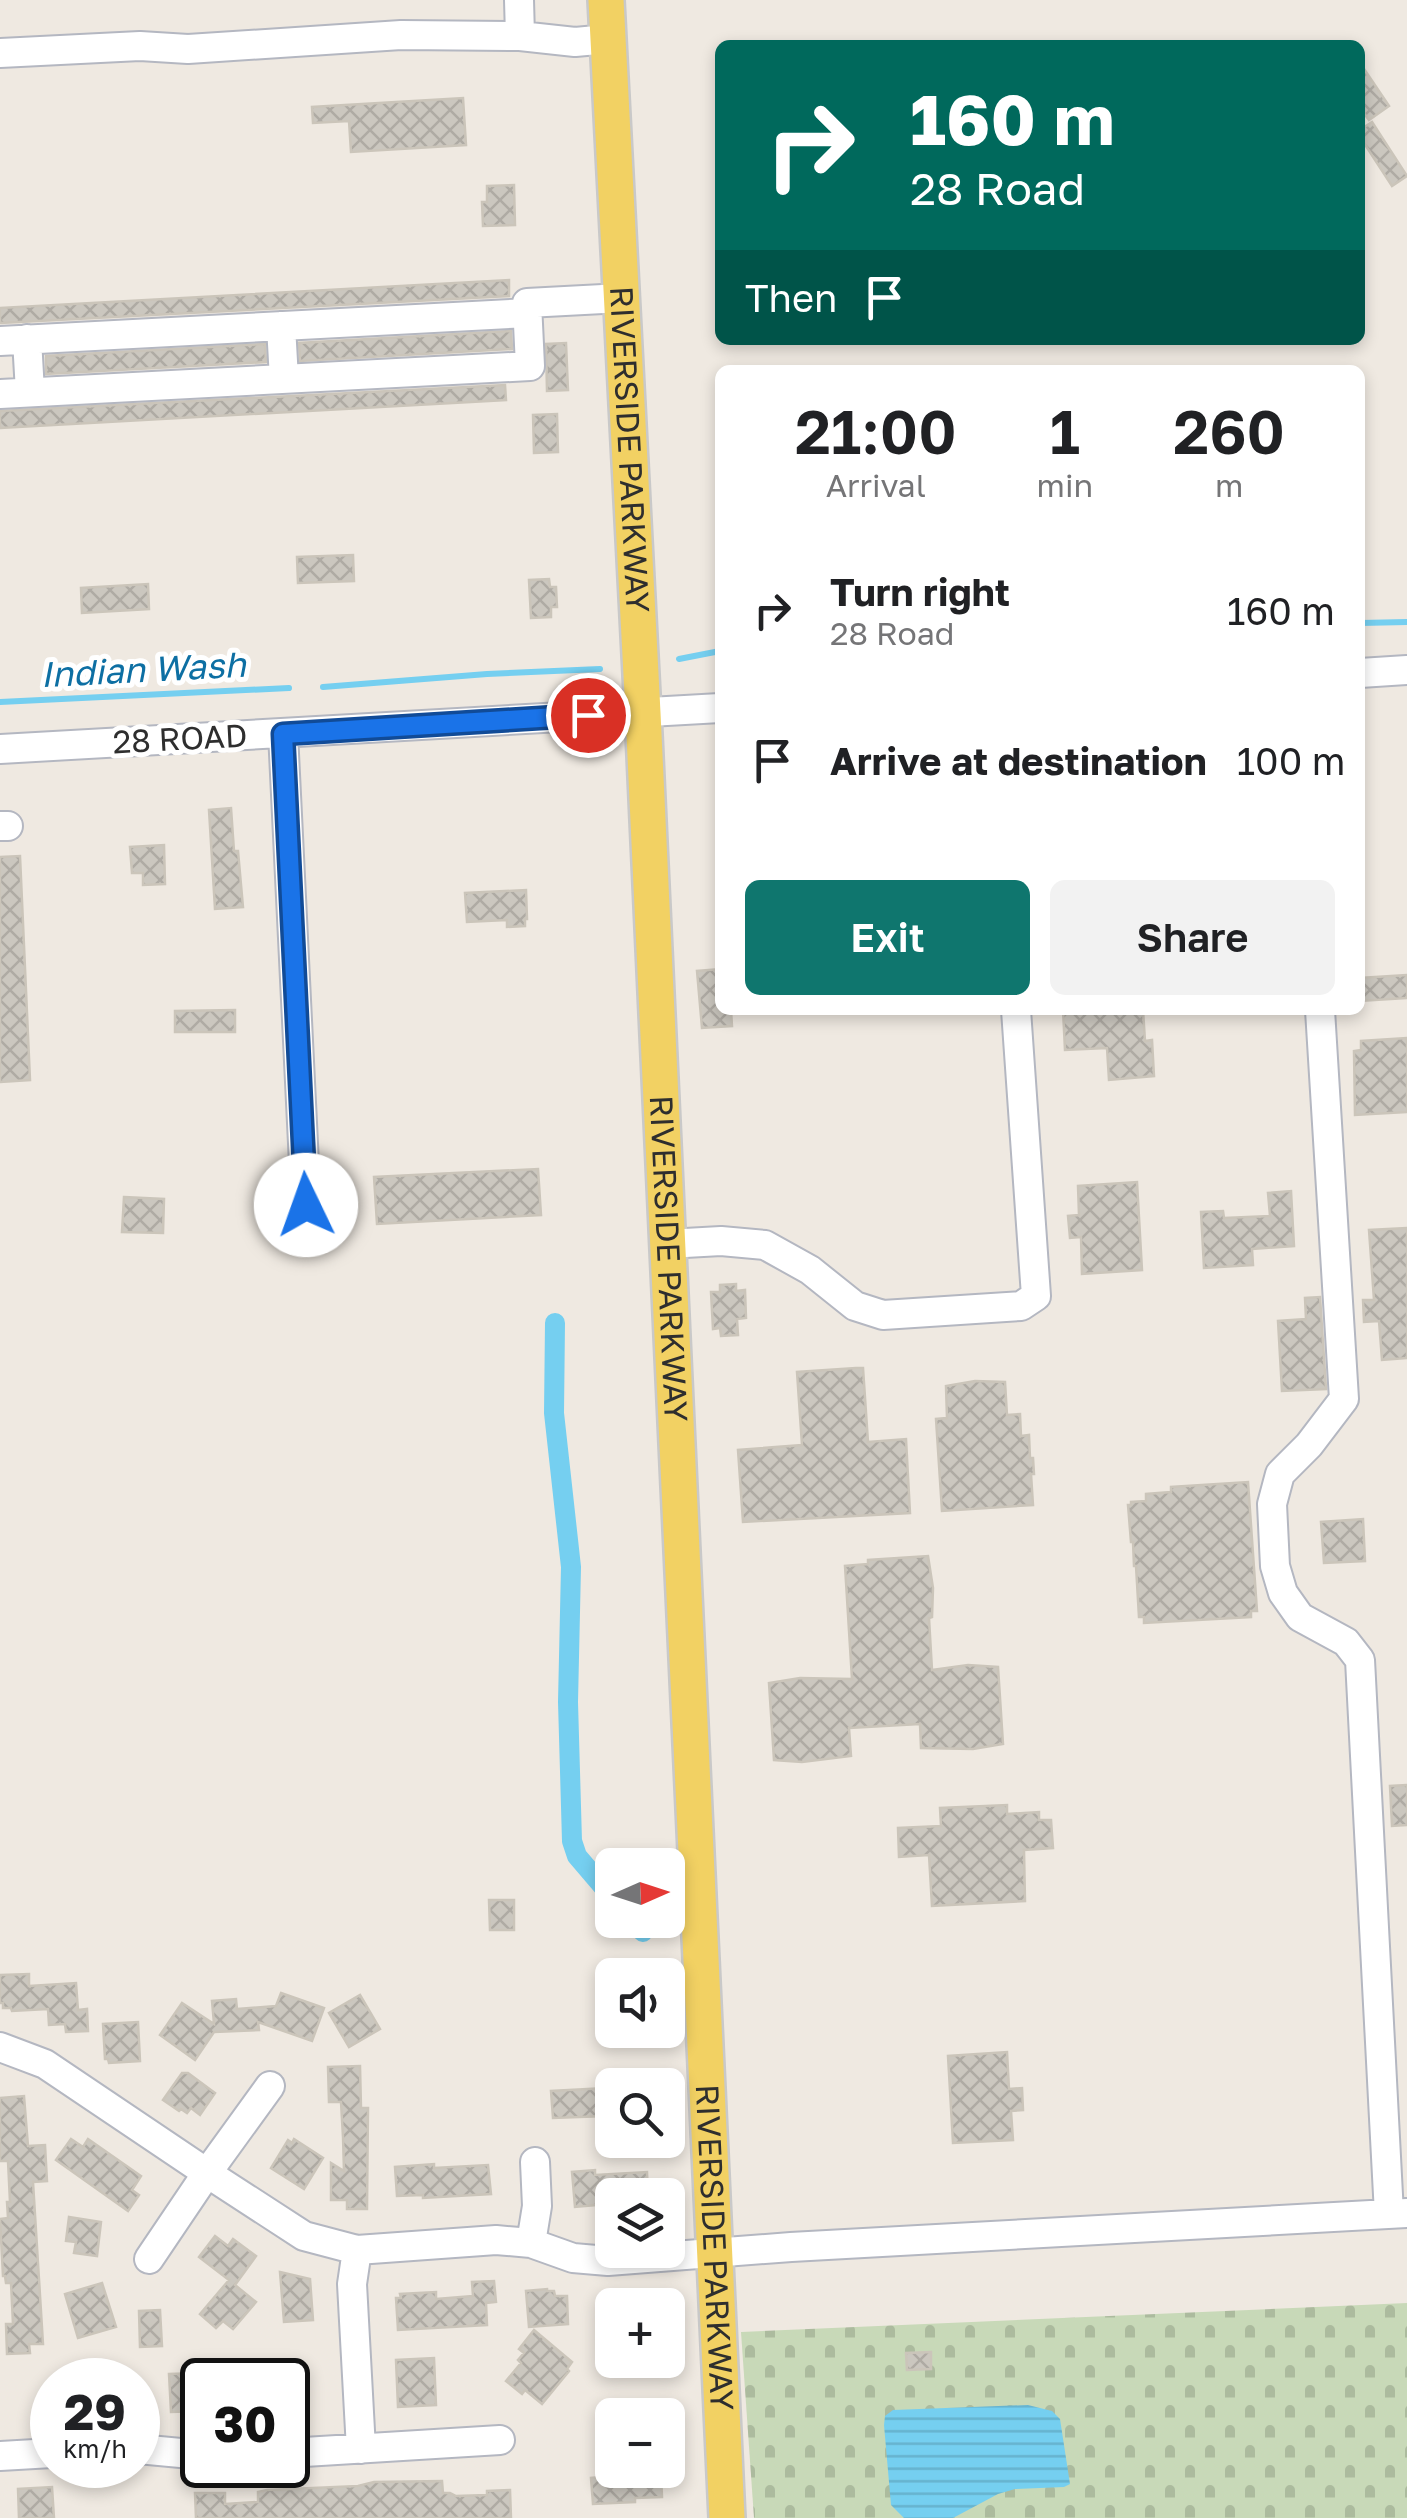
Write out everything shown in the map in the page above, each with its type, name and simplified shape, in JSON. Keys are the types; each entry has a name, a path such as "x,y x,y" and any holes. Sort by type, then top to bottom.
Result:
{"main road":[{"name":"RIVERSIDE PARKWAY","path":"606,0 643,713 726,2518"}],"street":[{"path":"519,0 520,36"},
{"path":"0,53 140,46 188,50 401,35 520,36 575,42 608,39"},
{"path":"0,394 530,366 527,303 622,298"},
{"path":"30,392 14,340 528,313"},
{"path":"281,326 284,379"},
{"path":"1365,673 1407,670"},
{"name":"28 ROAD","path":"0,748 715,708"},
{"path":"283,734 306,1205"},
{"path":"668,1244 722,1241 765,1245 810,1270 856,1306 883,1315 1021,1306 1036,1296 1016,1015"},
{"path":"0,2047 45,2064 304,2236 356,2250 496,2240 531,2243 573,2258 608,2261 1398,2213 1360,1660 1346,1642 1300,1616 1283,1594 1275,1566 1272,1504 1280,1474 1309,1445 1344,1399 1320,1015"},
{"path":"149,2260 270,2086"},
{"path":"531,2243 537,2206 535,2162"},
{"path":"356,2250 352,2284 361,2448"},
{"path":"310,2451 500,2440"},
{"path":"0,2456 30,2454"}],"green space":[{"path":"1407,2303 1407,2518 754,2518 741,2332"}],"water":[{"path":"1028,2405 1052,2411 1060,2419 1070,2484 1015,2489 953,2518 904,2518 891,2505 884,2425 885,2416 893,2410"}],"building":[{"path":"1365,70 1389,106 1369,120 1365,115"},
{"path":"463,98 466,145 351,152 349,121 313,123 312,107"},
{"path":"1372,122 1407,176 1392,186 1365,145 1365,127"},
{"path":"514,185 515,225 483,226 482,202 487,202 487,186"},
{"path":"509,280 509,296 0,323 0,308"},
{"path":"511,331 512,349 300,361 299,343"},
{"path":"566,343 568,390 547,391 546,344"},
{"path":"265,344 266,362 46,374 46,356"},
{"path":"505,385 506,400 0,428 0,411"},
{"path":"557,414 558,452 534,453 533,415"},
{"path":"353,555 354,581 298,583 297,557"},
{"path":"549,579 550,587 556,587 557,607 551,607 551,617 531,618 529,580"},
{"path":"148,584 149,609 82,613 81,588"},
{"path":"231,808 243,907 215,909 209,810"},
{"path":"164,845 165,884 143,885 143,873 132,873 130,847"},
{"path":"20,856 30,1080 0,1082 0,857"},
{"path":"526,890 525,926 507,927 507,920 467,922 465,893"},
{"path":"715,969 715,1015 731,1015 732,1026 702,1028 697,971"},
{"path":"1407,975 1407,998 1365,1001 1365,978"},
{"path":"235,1010 235,1032 175,1032 175,1011"},
{"path":"1063,1015 1143,1015 1145,1041 1152,1040 1154,1076 1109,1080 1107,1048 1065,1050"},
{"path":"1407,1038 1407,1112 1355,1115 1354,1051 1361,1050 1361,1041"},
{"path":"538,1169 541,1215 377,1224 374,1177"},
{"path":"1137,1182 1142,1270 1082,1274 1081,1237 1070,1238 1068,1216 1079,1215 1078,1186"},
{"path":"1291,1191 1294,1246 1252,1249 1253,1265 1204,1268 1201,1212 1223,1211 1224,1218 1270,1216 1268,1193"},
{"path":"124,1197 164,1199 163,1233 122,1232"},
{"path":"1407,1228 1407,1358 1382,1360 1379,1321 1364,1322 1363,1300 1374,1300 1369,1230"},
{"path":"736,1284 736,1291 745,1290 746,1318 737,1319 738,1335 721,1336 720,1328 713,1329 711,1292 720,1292 720,1285"},
{"path":"1320,1297 1326,1389 1282,1391 1278,1321 1306,1319 1305,1298"},
{"path":"863,1368 868,1442 906,1439 910,1513 743,1522 738,1450 802,1445 797,1372"},
{"path":"975,1381 1005,1382 1007,1415 1020,1414 1021,1436 1029,1435 1033,1458 1033,1505 942,1511 936,1419 947,1418 946,1386"},
{"path":"1248,1482 1257,1611 1251,1611 1251,1617 1144,1623 1144,1617 1139,1617 1128,1505 1146,1501 1146,1494 1171,1492 1171,1487"},
{"path":"1363,1519 1365,1561 1324,1563 1321,1522"},
{"path":"928,1556 933,1588 929,1618 932,1670 968,1665 998,1667 1003,1744 973,1749 921,1748 920,1724 849,1728 851,1756 802,1762 774,1760 769,1683 800,1678 852,1679 845,1566 868,1564 868,1560"},
{"path":"1407,1785 1407,1825 1392,1826 1390,1786"},
{"path":"1007,1805 1007,1814 1039,1812 1039,1820 1051,1820 1053,1848 1024,1850 1025,1901 932,1906 929,1855 899,1857 898,1828 941,1826 940,1808"},
{"path":"489,1900 514,1900 514,1930 490,1930"},
{"path":"29,1974 29,1986 76,1983 78,2010 87,2009 88,2031 66,2032 65,2024 49,2025 48,2009 3,2008 0,1975"},
{"path":"281,1993 324,2008 312,2041 258,2022 259,2030 214,2032 195,2060 160,2035 182,2003 214,2024 212,2001 236,1999 237,2009 276,2006"},
{"path":"360,1995 380,2029 349,2047 329,2013"},
{"path":"138,2022 140,2061 109,2063 105,2059 103,2024"},
{"path":"1007,2052 1009,2089 1022,2088 1023,2110 1011,2111 1013,2140 953,2143 948,2056"},
{"path":"360,2066 361,2108 368,2108 367,2209 347,2209 347,2200 331,2200 331,2163 344,2171 341,2102 329,2102 328,2067"},
{"path":"182,2073 188,2073 215,2093 200,2115 191,2108 187,2113 179,2111 163,2100"},
{"path":"595,2089 595,2116 553,2118 551,2091"},
{"path":"24,2096 28,2146 45,2145 47,2181 33,2182 43,2344 29,2344 30,2353 7,2354 6,2324 13,2324 11,2283 6,2283 3,2276 0,2219 8,2218 10,2202 8,2161 0,2161 0,2098"},
{"path":"71,2139 83,2147 88,2139 141,2176 132,2190 139,2195 128,2211 56,2160"},
{"path":"294,2139 323,2158 304,2189 271,2168 288,2140 292,2143"},
{"path":"434,2164 434,2168 488,2165 491,2194 397,2196 395,2167"},
{"path":"572,2172 647,2172 647,2178 595,2178 595,2205 575,2207"},
{"path":"69,2217 101,2222 97,2256 74,2253 76,2242 66,2241"},
{"path":"215,2236 228,2246 233,2239 256,2256 235,2285 256,2302 233,2329 223,2321 216,2328 200,2314 229,2280 199,2257"},
{"path":"280,2272 310,2279 313,2320 284,2322"},
{"path":"494,2281 496,2302 486,2303 487,2325 398,2330 396,2298 401,2298 400,2294 436,2292 436,2299 473,2296 472,2282"},
{"path":"102,2283 116,2327 78,2338 65,2294"},
{"path":"526,2291 554,2291 555,2296 567,2296 568,2324 529,2327"},
{"path":"160,2310 162,2346 140,2347 139,2311"},
{"path":"534,2330 572,2362 542,2404 506,2381 521,2363 518,2360 524,2353 519,2349"},
{"path":"931,2352 931,2369 907,2370 906,2353"},
{"path":"434,2358 436,2405 398,2407 396,2360"},
{"path":"169,2374 180,2374 180,2412 171,2412"},
{"path":"591,2478 595,2478 595,2488 662,2488 662,2497 593,2504"},
{"path":"442,2481 443,2493 456,2496 510,2490 511,2518 196,2518 195,2493 225,2493 225,2504 258,2502 258,2492 267,2490"},
{"path":"52,2488 54,2518 19,2518 18,2489"}],"waterway":[{"name":"Indian Wash","path":"1365,623 1407,622"},
{"name":"Indian Wash","path":"679,659 715,652"},
{"name":"Indian Wash","path":"323,687 600,669"},
{"name":"Indian Wash","path":"0,702 289,688"},
{"path":"555,1323 554,1413 571,1567 568,1702 572,1841 577,1856 595,1877"}],"route":[{"path":"306,1205 283,734 588,715"}]}
